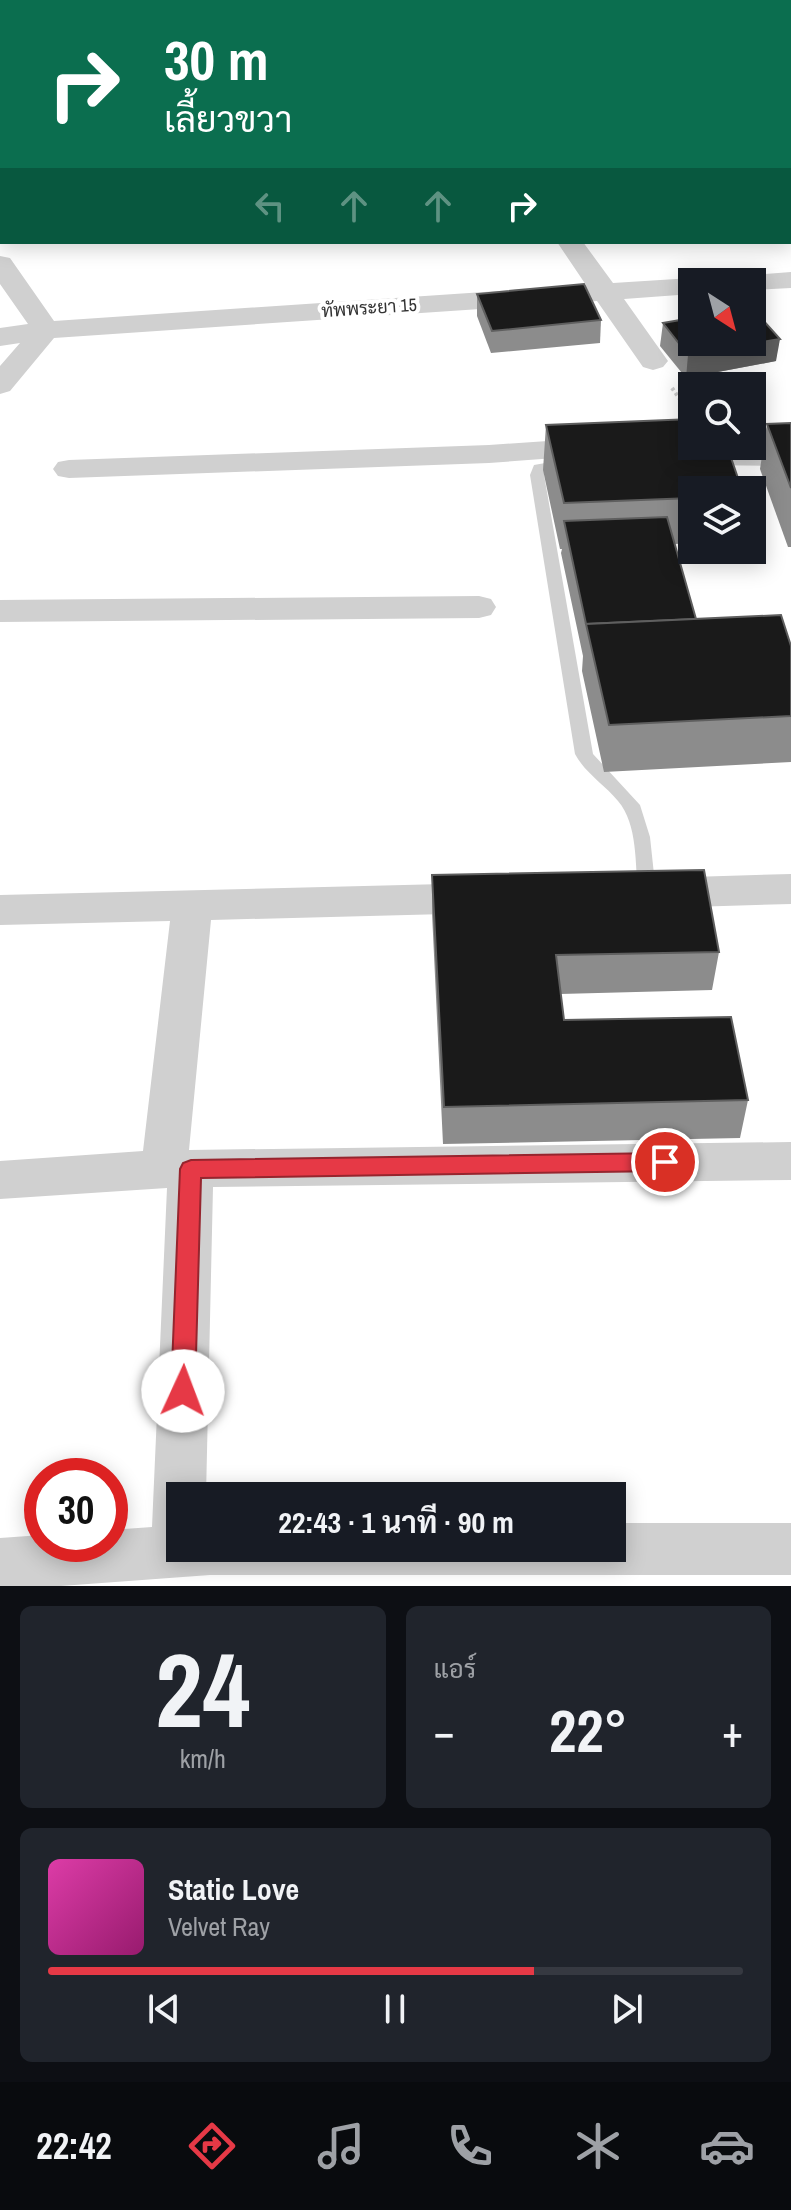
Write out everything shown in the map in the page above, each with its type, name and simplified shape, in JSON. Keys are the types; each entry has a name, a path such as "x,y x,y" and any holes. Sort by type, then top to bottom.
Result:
{"street":[{"path":"571,244 653,361"},
{"path":"0,264 46,330 0,385"},
{"path":"766,281 791,280"},
{"name":"ทัพพระยา 15","path":"0,337 46,330 678,287"},
{"path":"766,437 791,436"},
{"path":"69,469 489,454 678,451"},
{"path":"0,611 479,607"},
{"path":"632,894 791,889"},
{"path":"0,910 522,897"},
{"path":"178,1482 177,1169 192,905"},
{"path":"0,1180 177,1169 791,1161"},
{"path":"626,1549 791,1549"},
{"path":"0,1564 166,1551"}],"lane":[{"path":"766,459 791,462"},
{"path":"619,462 547,464 539,468 537,475 584,754 593,769 631,806 640,840 632,894"}],"building":[{"path":"584,284 601,320 492,331 477,294"},
{"path":"678,320 678,342 663,323"},
{"path":"766,324 780,339 766,341"},
{"path":"678,420 678,460 732,460 737,476 678,476 678,499 564,503 546,425"},
{"path":"791,423 791,488 767,424"},
{"path":"667,517 696,619 586,624 564,521"},
{"path":"781,615 791,646 791,716 609,725 586,624"},
{"path":"704,870 719,952 556,955 564,1020 731,1017 748,1100 444,1107 432,875"}],"route":[{"path":"183,1391 191,1169 665,1162"}]}
